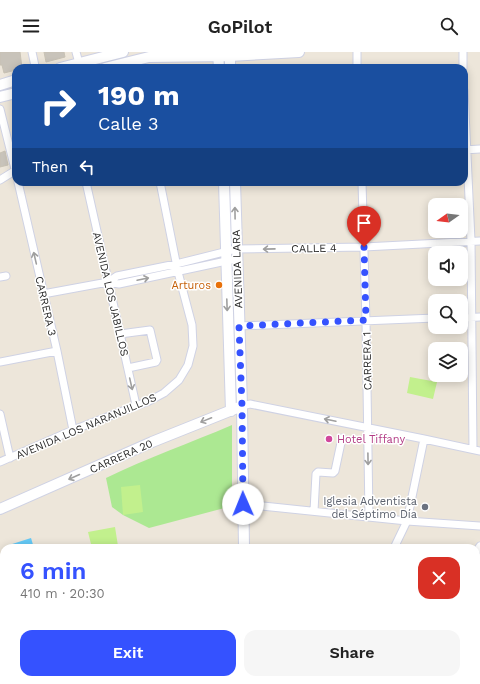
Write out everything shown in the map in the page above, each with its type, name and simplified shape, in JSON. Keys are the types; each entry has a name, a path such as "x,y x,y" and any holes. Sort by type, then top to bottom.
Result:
{"street":[{"path":"32,52 35,64"},
{"path":"76,52 79,63"},
{"path":"75,64 123,52"},
{"path":"136,64 149,57 299,52"},
{"path":"357,52 357,64"},
{"path":"463,52 463,64"},
{"path":"0,85 12,81"},
{"path":"0,97 12,94"},
{"path":"0,109 12,156"},
{"path":"468,150 480,149"},
{"path":"0,180 12,173"},
{"name":"CARRERA 3","path":"19,186 57,351 73,430"},
{"name":"AVENIDA LOS JABILLOS","path":"87,186 136,405"},
{"name":"AVENIDA LOS NARANJILLOS","path":"0,462 73,430 149,401 164,393 179,380 188,365 193,346 192,325 177,268 161,186"},
{"name":"AVENIDA LARA","path":"224,186 231,410"},
{"name":"AVENIDA LARA","path":"235,186 239,252 239,326 244,544"},
{"name":"CARRERA 1","path":"362,186 369,517"},
{"path":"242,406 250,404 476,450 476,374 471,317 471,241 467,186"},
{"name":"CALLE 4","path":"43,294 108,282 119,284 177,268 226,257 239,252 480,241"},
{"path":"468,317 480,317"},
{"path":"239,326 428,318"},
{"path":"120,334 150,330 157,358 156,362 128,368"},
{"path":"0,362 57,351"},
{"name":"CARRERA 20","path":"0,509 152,442 242,406"},
{"path":"0,414 10,458"},
{"path":"314,511 316,474 318,472 333,473 342,438"},
{"path":"396,544 407,522 424,439"},
{"path":"243,504 407,522 480,526"}],"green space":[{"path":"410,377 428,380 428,382 437,382 433,399 407,393"},
{"path":"232,425 232,506 149,528 123,515 112,507 106,478"},
{"path":"140,485 143,512 123,515 121,487"},
{"path":"115,527 118,544 91,544 88,532"}],"water":[{"path":"31,538 33,544 12,544"}],"building":[{"path":"0,52 20,52 22,64 12,64 12,71 4,73 2,65 0,65"},
{"path":"44,52 64,52 65,57 46,62"},
{"path":"5,151 8,165 0,167 0,153"}],"place":[{"name":"Arturos","path":"219,285"},
{"name":"Hotel Tiffany","path":"329,439"},
{"name":"Iglesia Adventista del Séptimo Día","path":"425,507"}],"route":[{"path":"243,504 242,406 239,326 366,320 364,247"}]}
